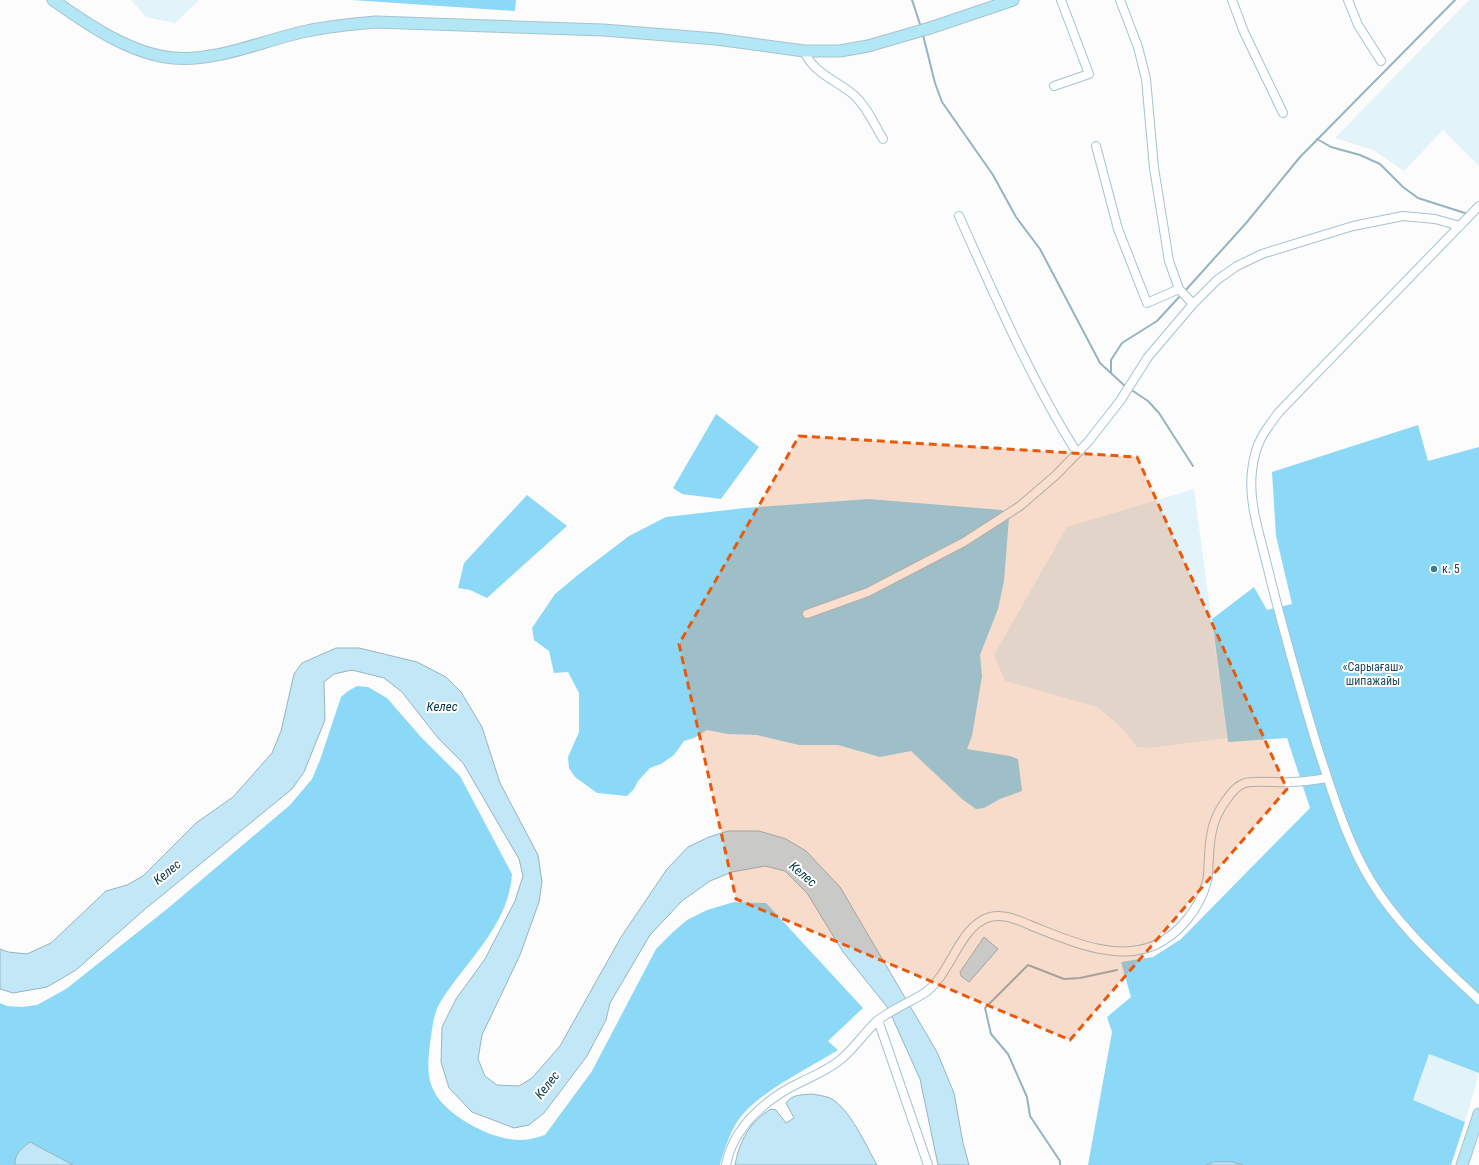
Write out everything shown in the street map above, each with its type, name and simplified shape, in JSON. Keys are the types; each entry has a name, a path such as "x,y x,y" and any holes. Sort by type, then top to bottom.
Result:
{"main road":[{"path":"53,0 106,35 143,50 172,58 217,55 306,31 342,24 376,22 602,30 716,40 804,51 840,51 868,46 930,28 1013,0"},
{"path":"1462,1165 1479,1114"}],"street":[{"path":"1054,86 1089,74 1061,0"},
{"path":"1120,0 1138,47 1146,78 1154,168 1169,261 1179,289 1193,304"},
{"path":"1232,0 1244,32 1283,113"},
{"path":"1348,0 1358,25 1381,61"},
{"path":"804,51 813,67 854,95 864,107 883,139"},
{"path":"1096,146 1118,229 1147,303 1179,289"},
{"path":"1479,206 1279,412 1261,436 1255,452 1252,472 1252,499 1277,608 1328,778 1354,848 1371,880 1387,905 1420,944 1479,1000"},
{"path":"959,216 1018,345 1054,416 1077,453"},
{"path":"807,614 868,592 964,542 1020,506 1056,475 1077,453 1120,401 1148,357 1193,304 1217,280 1237,266 1262,254 1353,226 1403,216 1435,220 1460,226"},
{"path":"726,1165 733,1143 744,1125 758,1111 799,1083 821,1074 841,1060 878,1020 923,994 935,983 971,929 985,919 991,917 1013,918 1065,939 1116,951 1136,950 1153,946 1166,938 1189,918 1200,900 1207,880 1210,842 1216,813 1231,793 1246,782 1294,782 1328,778"},
{"path":"878,1020 928,1165"}],"highlighted area":[{"path":"799,436 1137,457 1287,789 1070,1040 736,899 679,644"}],"shaded area":[{"path":"131,0 199,0 175,23 146,17"},
{"path":"1469,0 1479,0 1479,166 1443,130 1404,171 1373,150 1335,138"},
{"path":"1194,489 1227,738 1150,748 1137,747 1121,727 1097,707 1005,681 994,655 1067,527"},
{"path":"1429,1054 1479,1073 1465,1122 1413,1101"}],"green space":[{"path":"352,0 516,0 515,11"},
{"path":"716,414 759,447 721,499 682,494 673,488"},
{"name":"«Сарыағаш» шипажайы","path":"1418,425 1428,461 1479,447 1479,1073 1429,1054 1413,1100 1465,1122 1451,1165 1088,1165 1112,1032 1107,1017 1131,997 1121,962 1153,957 1181,939 1310,808 1287,738 1228,742 1212,619 1254,587 1267,610 1292,604 1276,536 1272,472"},
{"path":"527,495 567,526 487,598 470,590 458,588 464,563"},
{"path":"869,499 1002,510 1009,518 1004,581 998,609 980,655 982,676 972,736 967,749 1010,756 1018,759 1022,791 1000,799 984,808 976,809 962,799 911,751 880,757 838,745 799,745 757,735 728,734 707,730 694,738 684,741 674,755 661,764 650,768 627,796 597,793 575,777 569,768 568,757 579,732 579,693 568,672 554,673 549,651 534,640 532,628 555,594 629,536 666,517 745,508"},
{"path":"357,686 368,687 387,698 421,737 460,776 512,874 509,892 503,910 495,926 485,942 441,1001 434,1018 428,1061 430,1081 433,1090 439,1099 457,1116 488,1133 513,1140 524,1140 545,1135 592,1071 656,949 687,920 707,910 734,902 766,903 863,1008 828,1041 838,1050 776,1087 753,1104 736,1124 726,1144 720,1165 0,1165 0,1003 7,1006 22,1007 37,1005 66,989 167,909 290,805 312,779 320,760 341,697"}],"water":[{"name":"Келес","path":"336,648 359,648 417,662 446,677 461,692 482,727 500,783 538,855 542,882 539,902 520,955 482,1035 478,1059 485,1076 497,1085 519,1086 532,1078 560,1046 621,937 667,869 688,847 709,837 728,831 759,831 786,839 806,851 840,887 937,1052 954,1093 963,1143 969,1165 938,1165 920,1079 888,1008 843,952 807,893 785,871 765,866 732,872 710,881 682,901 650,935 610,1003 606,1020 587,1056 544,1113 529,1125 514,1128 472,1112 449,1088 441,1062 442,1027 456,999 485,959 515,901 523,876 519,859 463,763 438,738 402,692 384,678 352,670 334,674 324,682 325,720 304,772 292,789 144,910 76,970 47,987 13,993 0,989 0,949 8,952 27,954 51,943 106,891 127,885 143,876 196,823 233,797 272,753 281,731 294,674 302,663"},
{"path":"984,937 998,949 969,982 961,976 960,972"},
{"path":"812,1094 830,1098 844,1110 857,1128 877,1165 735,1165 739,1148 751,1126 757,1120 771,1109 776,1110 786,1123 794,1118 786,1103 788,1100 798,1096"},
{"path":"30,1142 73,1165 15,1165 17,1154"},
{"path":"1214,1162 1232,1162 1243,1165 1206,1165"}],"waterway":[{"path":"912,0 921,27"},
{"path":"1184,292 1247,222 1300,157 1455,0"},
{"path":"923,35 935,83 942,102 993,175 1016,217 1040,249 1100,363 1126,387"},
{"path":"1317,139 1331,147 1360,155 1380,164 1403,187 1418,198 1468,214"},
{"path":"1111,373 1111,360 1122,343 1157,321 1181,295"},
{"path":"1130,389 1148,401 1159,413 1193,466"},
{"path":"1060,1165 1060,1161 1030,1116 1027,1097 1008,1054 991,1034 985,1008 1028,965 1064,979 1080,978 1117,970"}],"place":[{"name":"к. 5","path":"1434,569"}]}
